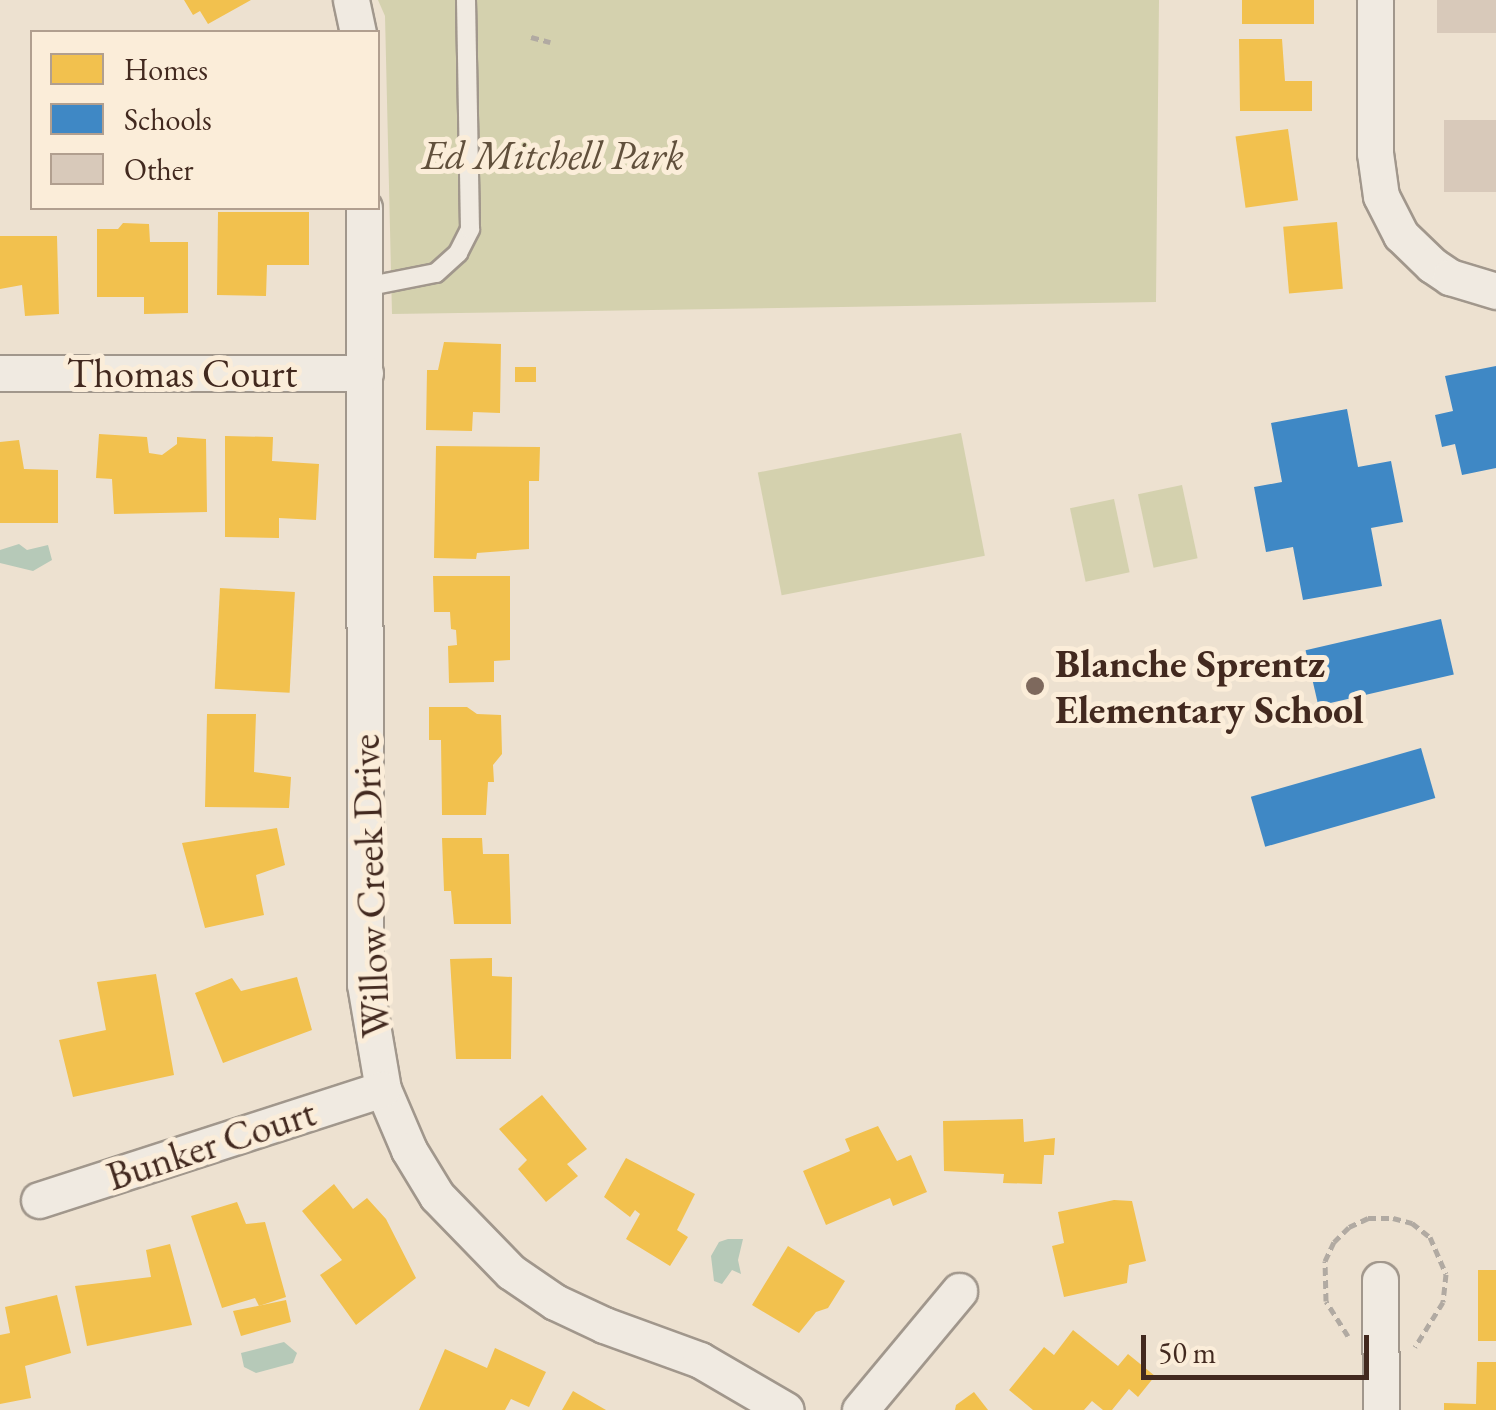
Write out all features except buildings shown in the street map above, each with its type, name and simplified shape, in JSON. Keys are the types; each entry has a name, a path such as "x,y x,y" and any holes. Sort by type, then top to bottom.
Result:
{"street":[{"path":"351,0 358,30"},
{"path":"1375,0 1375,153 1385,206 1401,234 1432,266 1450,277 1496,291"},
{"name":"Willow Creek Drive","path":"364,210 364,984 383,1089 409,1150 437,1196 471,1236 511,1272 555,1302 604,1325 700,1360 786,1410"},
{"name":"Thomas Court","path":"0,373 365,374"},
{"name":"Bunker Court","path":"39,1200 383,1089"},
{"path":"1380,1280 1381,1410"},
{"path":"860,1410 960,1291"}],"lane":[{"path":"364,287 436,272 458,253 470,229 466,0"}],"path":[{"path":"530,37 550,42"}],"green space":[{"name":"Ed Mitchell Park","path":"378,0 1159,0 1156,302 392,314 385,16"},
{"path":"961,433 985,556 782,595 758,472"},
{"path":"1182,485 1198,558 1154,568 1138,494"},
{"path":"1114,499 1130,572 1086,582 1070,508"}],"shaded area":[{"path":"19,544 27,550 48,545 52,560 33,571 0,563 0,550"},
{"path":"743,1239 738,1260 741,1274 732,1270 722,1284 714,1281 711,1256 719,1242"},
{"path":"284,1342 297,1353 293,1363 256,1373 244,1367 241,1353"}],"place":[{"name":"Blanche Sprentz Elementary School","path":"1035,686"}]}
